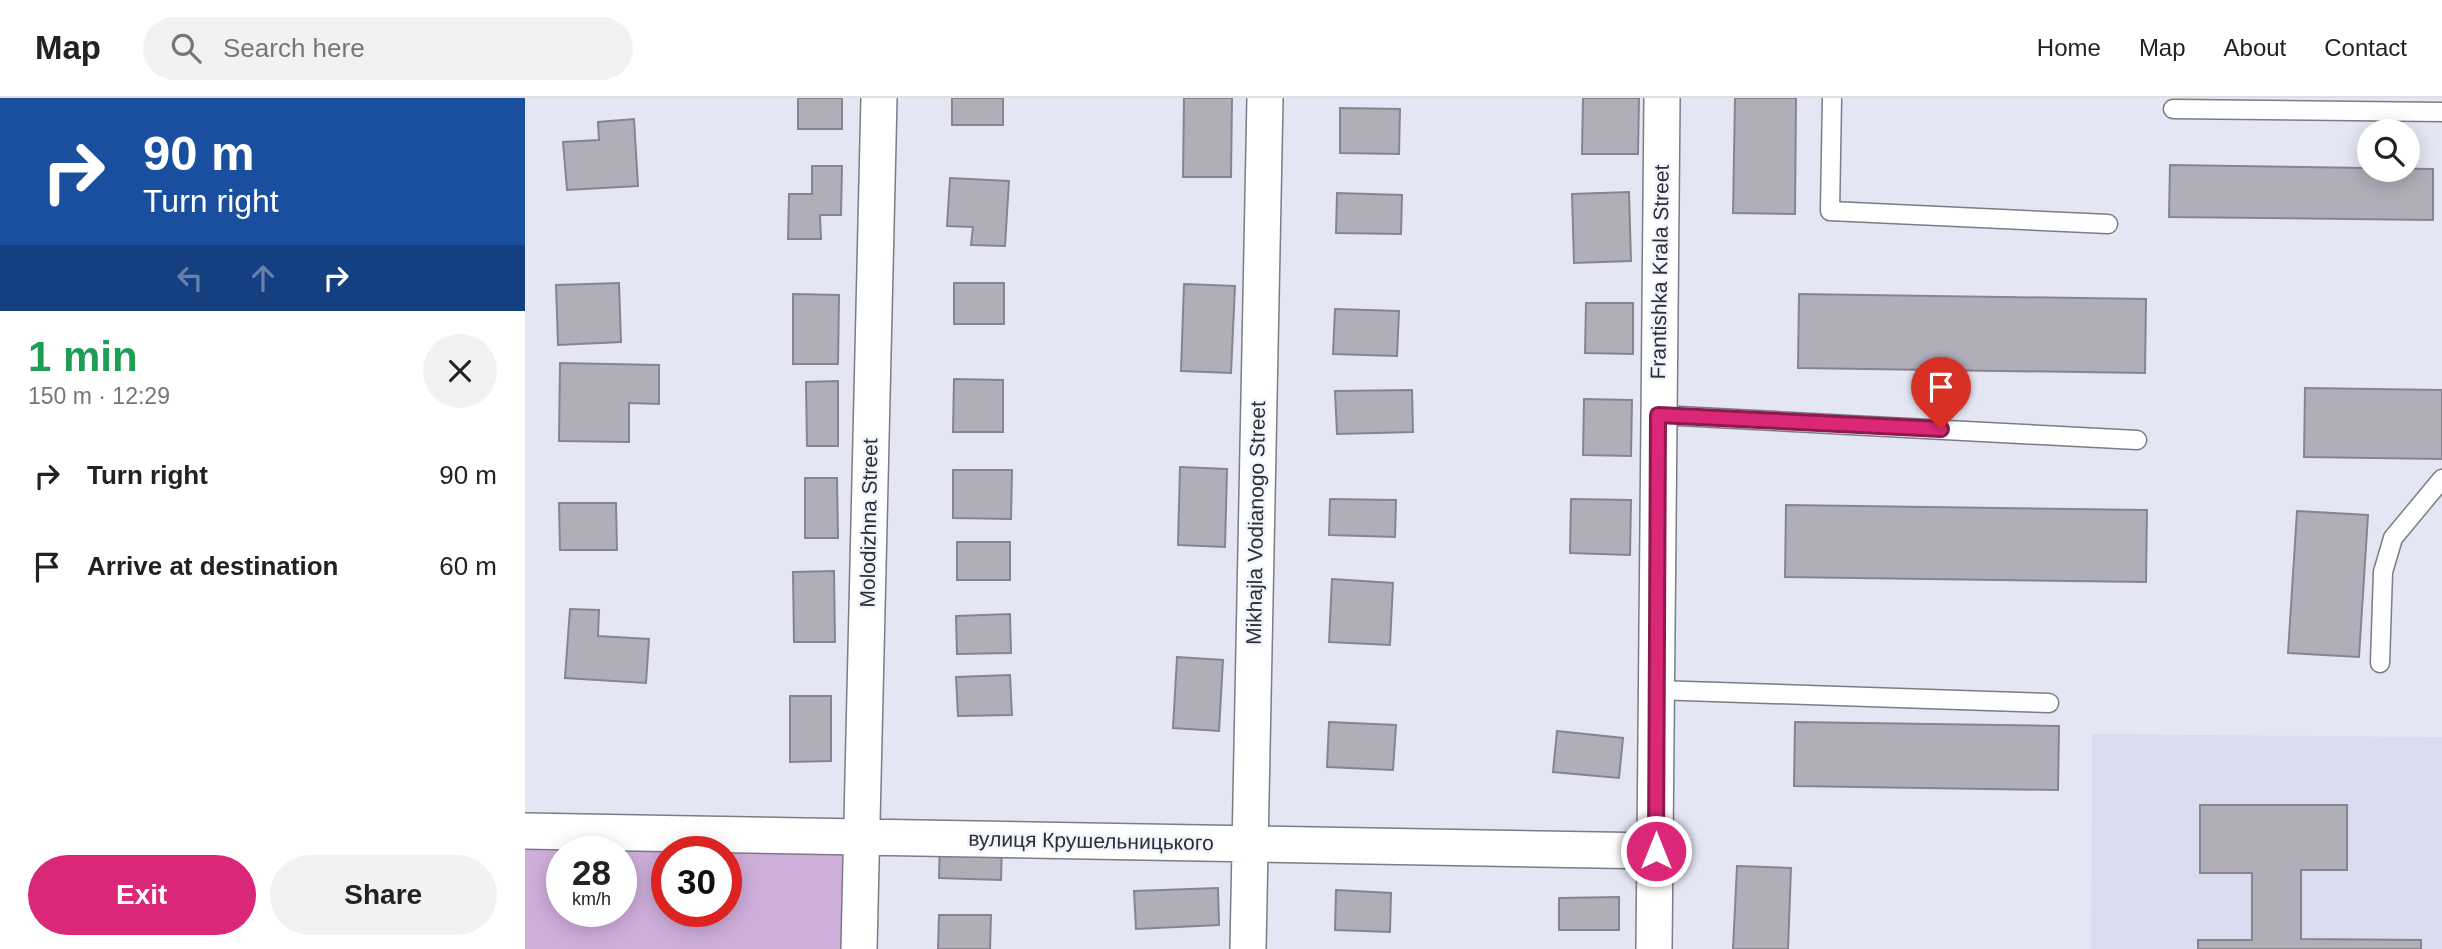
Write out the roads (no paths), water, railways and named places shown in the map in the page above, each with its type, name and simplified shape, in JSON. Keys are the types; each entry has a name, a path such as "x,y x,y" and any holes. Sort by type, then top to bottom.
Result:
{"street":[{"name":"Molodizhna Street","path":"859,949 879,98"},
{"name":"Mikhajla Vodianogo Street","path":"1248,949 1265,98"},
{"name":"Frantishka Krala Street","path":"1654,949 1662,98"},
{"name":"вулиця Крушельницького","path":"525,831 1656,851"}],"lane":[{"path":"1832,98 1830,211 2108,224"},
{"path":"2173,109 2442,112"},
{"path":"1658,415 2137,440"},
{"path":"2380,663 2383,572 2393,538 2442,479"},
{"path":"1655,690 2049,703"}]}
